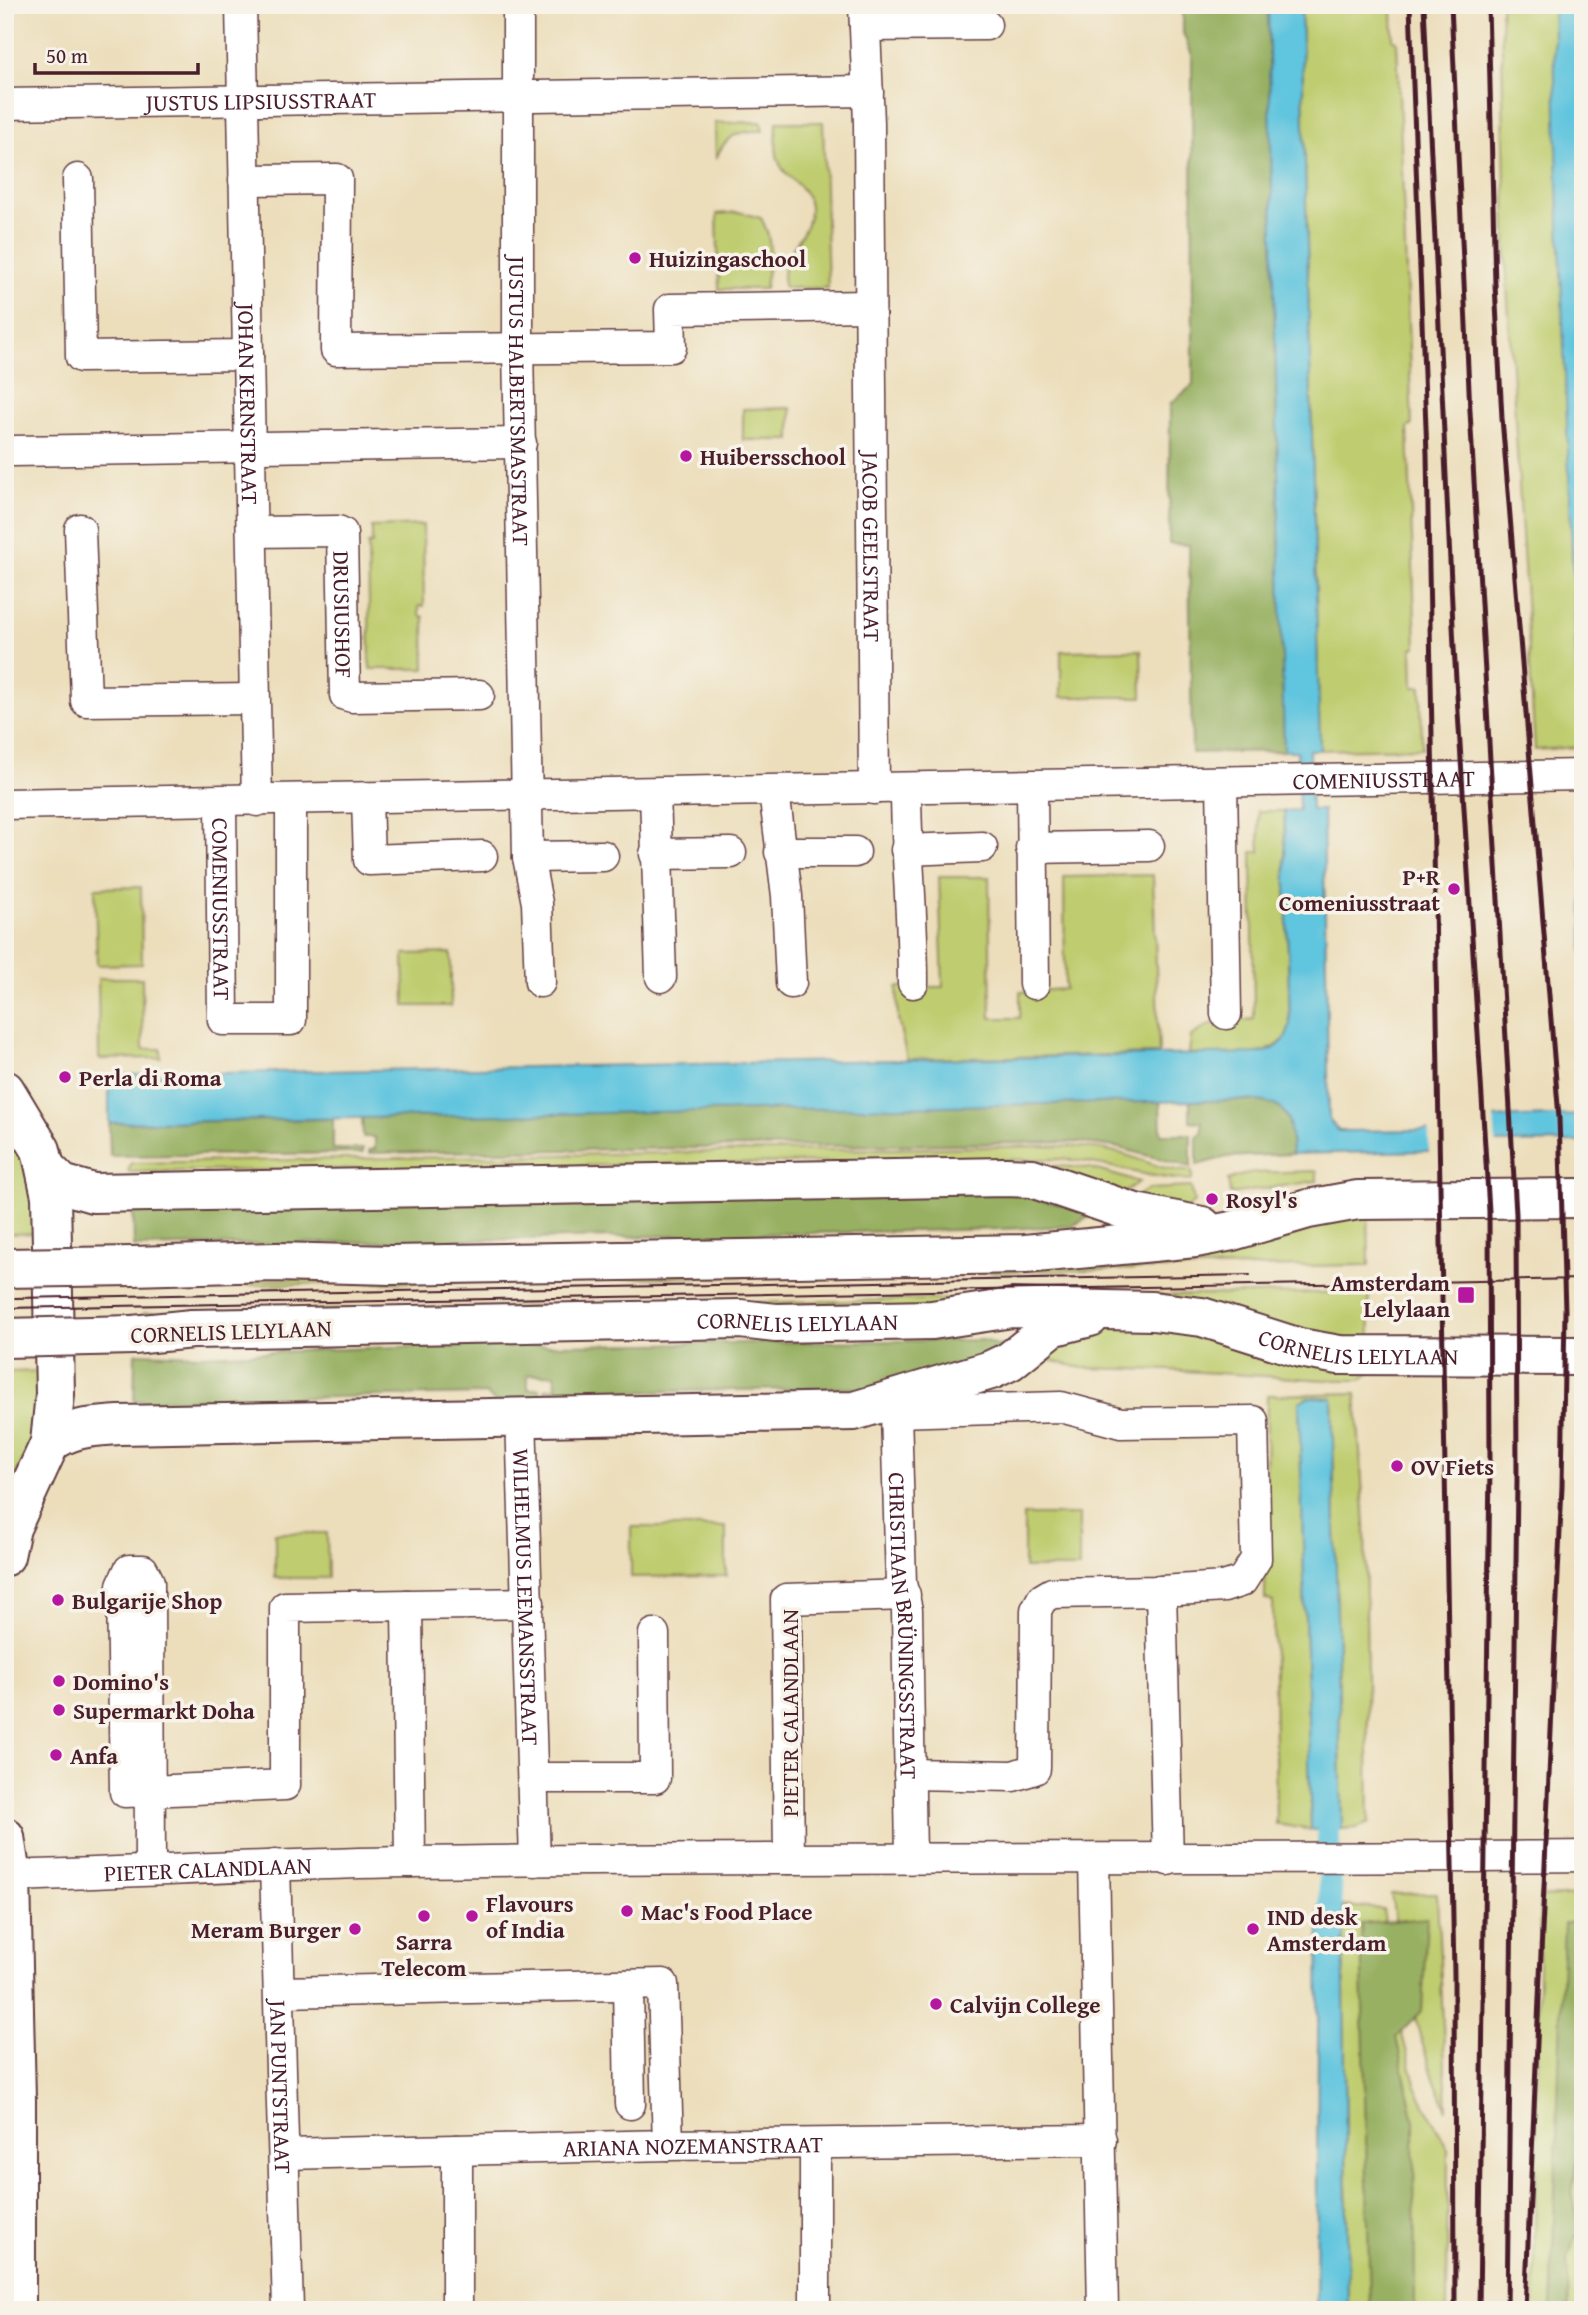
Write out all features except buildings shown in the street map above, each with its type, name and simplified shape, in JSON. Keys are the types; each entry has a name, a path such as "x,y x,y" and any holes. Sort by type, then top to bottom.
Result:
{"main road":[{"path":"9,1102 32,1132 46,1168 51,1196 55,1394 50,1443"},
{"path":"46,1168 62,1184 93,1193 1020,1177 1057,1185 1135,1213 1232,1231"},
{"path":"5,1268 276,1262 433,1265 1025,1254 1142,1244 1232,1231 1308,1209 1358,1200 1583,1198"},
{"name":"CORNELIS LELYLAAN","path":"5,1338 133,1335 192,1329 740,1319 776,1323 932,1321 1012,1308 1074,1307 1202,1317 1307,1350 1339,1355 1583,1356"},
{"path":"5,1556 17,1495 50,1443 62,1433 79,1428 119,1425 854,1411 891,1406 1004,1364 1043,1332 1065,1321 1127,1312"},
{"path":"5,1837 16,2100 16,2310"}],"street":[{"name":"JOHAN KERNSTRAAT","path":"241,5 257,801"},
{"name":"JUSTUS HALBERTSMASTRAAT","path":"518,5 518,348 527,796"},
{"path":"865,16 986,25"},
{"name":"JACOB GEELSTRAAT","path":"865,16 868,91 874,789"},
{"name":"JUSTUS LIPSIUSSTRAAT","path":"5,104 868,91"},
{"path":"78,179 81,358 248,355"},
{"path":"244,180 337,179 336,350 671,347 670,309 870,306"},
{"path":"13,451 522,443"},
{"path":"80,529 86,701 254,699"},
{"name":"DRUSIUSHOF","path":"252,532 342,533 345,695 479,695"},
{"name":"COMENIUSSTRAAT","path":"5,804 291,801 1580,775"},
{"path":"1222,782 1226,1014"},
{"path":"1032,786 1034,984"},
{"path":"906,788 906,850 912,898 913,983"},
{"path":"774,791 787,896 791,983"},
{"path":"654,793 660,977"},
{"path":"527,796 528,857 537,903 540,982"},
{"path":"367,799 369,860 482,856"},
{"name":"COMENIUSSTRAAT","path":"221,802 223,1020 291,1020 291,801"},
{"path":"1031,848 1149,846"},
{"path":"906,850 982,848"},
{"path":"780,852 855,852"},
{"path":"655,854 731,853"},
{"path":"528,857 603,856"},
{"path":"891,1406 1060,1407 1121,1423 1253,1421 1256,1559 1242,1581 1161,1591 1052,1593 1042,1599 1036,1610 1035,1769 1013,1776 909,1774"},
{"name":"CHRISTIAAN BRÜNINGSSTRAAT","path":"891,1406 901,1583 905,1595 911,1857"},
{"name":"WILHELMUS LEEMANSSTRAAT","path":"521,1417 529,1603 535,1861"},
{"path":"150,1870 149,1791 149,1582 143,1570 129,1570 122,1585 125,1792 149,1791 285,1785 285,1607 529,1603"},
{"path":"1161,1591 1168,1860"},
{"name":"PIETER CALANDLAAN","path":"789,1859 786,1599 905,1595"},
{"path":"407,1605 410,1862"},
{"name":"WILHELMUS LEEMANSSTRAAT","path":"534,1778 655,1778 654,1634"},
{"name":"PIETER CALANDLAAN","path":"8,1876 410,1862 911,1857 1305,1860 1577,1856"},
{"path":"1094,1860 1103,2310"},
{"name":"JAN PUNTSTRAAT","path":"275,1865 288,2310"},
{"path":"279,1992 663,1984 668,2145"},
{"path":"628,1985 630,2104"},
{"name":"ARIANA NOZEMANSTRAAT","path":"285,2154 668,2145 1101,2140"},
{"path":"815,2145 815,2310"},
{"path":"457,2150 457,2310"}],"green space":[{"path":"1166,5 1268,5 1284,751 1192,753 1189,545 1169,544 1170,404 1193,385 1192,55 1183,33 1183,11 1166,10"},
{"path":"1301,5 1395,5 1392,9 1393,40 1397,41 1412,426 1408,427 1416,647 1412,648 1413,687 1421,687 1422,748 1320,750"},
{"path":"1501,5 1583,5 1583,746 1580,747 1535,750 1507,285"},
{"path":"761,122 763,131 740,133 728,139 716,159 715,123"},
{"path":"777,122 823,122 828,288 785,288 784,267 805,228 810,208 805,193 785,172 778,159"},
{"path":"739,212 761,218 766,228 770,253 765,289 719,289 717,214"},
{"path":"791,408 791,440 743,440 743,409"},
{"path":"423,525 424,606 419,606 419,615 424,617 425,669 370,669 368,544 372,544 372,527"},
{"path":"1141,650 1142,697 1061,697 1061,651"},
{"path":"1258,811 1284,811 1290,1028 1274,1048 1261,1052 1231,1055 1189,1054 1191,1036 1211,1024 1254,1019 1252,852 1260,852"},
{"path":"1153,875 1159,1054 907,1059 898,1019 897,987 943,987 939,877 989,877 991,1018 1020,1018 1020,992 1065,989 1064,877"},
{"path":"141,887 142,964 97,965 95,888"},
{"path":"451,953 451,1006 405,1006 404,954"},
{"path":"98,978 142,978 143,1049 161,1049 161,1058 99,1059"},
{"path":"1247,1100 1272,1104 1285,1113 1290,1129 1292,1154 1227,1157 1197,1165 1197,1135 1202,1134 1202,1122 1190,1121 1190,1101"},
{"path":"1160,1101 1161,1134 1191,1134 1191,1167 1115,1147 1078,1142 369,1153 369,1150 375,1149 375,1137 363,1137 362,1118"},
{"path":"333,1119 333,1149 363,1149 363,1153 110,1156 109,1123"},
{"path":"5,1122 20,1136 42,1233 5,1234"},
{"path":"1086,1147 1111,1151 1161,1167 1192,1171 1192,1180 1158,1177 1095,1163 1062,1159 128,1172 131,1163"},
{"path":"1045,1165 1090,1168 1139,1182 1120,1196"},
{"path":"1317,1171 1317,1181 1230,1194 1228,1180 1249,1173"},
{"path":"984,1187 1097,1213 1071,1226 1003,1229 134,1247 133,1206"},
{"path":"1191,1187 1194,1202 1186,1211 1130,1200 1149,1189"},
{"path":"1368,1213 1369,1265 143,1287 143,1282 987,1267"},
{"path":"1369,1292 1370,1343 1281,1330 144,1317 144,1313"},
{"path":"1103,1327 1170,1327 1370,1372 1361,1380 1325,1380 1168,1370 1082,1368 1048,1360 1034,1352"},
{"path":"983,1340 1011,1350 859,1394 852,1388 562,1393 552,1403 545,1404 545,1389 556,1388 555,1374 528,1375 528,1389 540,1389 540,1404 495,1402 486,1394 134,1401 135,1354 138,1353 202,1355 394,1347"},
{"path":"44,1371 41,1427 13,1480 5,1485 5,1372"},
{"path":"1356,1393 1365,1525 1369,1823 1357,1828 1342,1829 1332,1398 1299,1402 1311,1830 1276,1824 1273,1602 1265,1599 1267,1395"},
{"path":"1024,1515 1079,1515 1079,1568 1024,1568"},
{"path":"631,1527 726,1527 726,1576 631,1577"},
{"path":"275,1533 327,1533 328,1578 275,1578"},
{"path":"1437,1893 1447,2110 1418,2030 1391,1894"},
{"path":"1583,1895 1583,2310 1534,2310 1540,1897"},
{"path":"1343,1906 1383,1909 1400,2027 1416,2087 1448,2149 1447,2310 1348,2310"},
{"path":"1427,1918 1422,2011 1396,2037 1414,2121 1415,2310 1370,2310 1361,1924"},
{"path":"1583,1920 1583,2039 1578,2157 1572,2192 1579,2230 1567,2259 1569,2310 1551,2310 1564,1924"}],"water":[{"path":"1268,5 1301,5 1320,750 1309,750 1311,810 1323,810 1329,1120 1339,1131 1429,1130 1487,1118 1583,1115 1583,1142 1487,1143 1428,1151 1292,1154 1290,1129 1285,1113 1272,1104 1247,1100 109,1123 109,1083 117,1075 1262,1053 1281,1043 1290,1024 1284,811 1299,810 1297,751 1284,751"},
{"path":"1553,5 1583,5 1583,957 1582,805"},
{"path":"1308,1397 1332,1398 1342,1829 1311,1830 1299,1402"},
{"path":"1343,1906 1348,2310 1316,2310 1319,1907"}],"pier":[{"path":"1494,1115 1496,1147 1429,1155 1429,1126"}],"waterway":[{"path":"1327,1799 1332,1936"}],"tram line":[{"path":"15,1298 1250,1275"},
{"path":"5,1308 1583,1279"}],"railway":[{"path":"1410,5 1427,454 1454,1975 1455,2310"},
{"path":"1424,5 1454,647 1489,1211 1490,1464 1479,2310"},
{"path":"1451,5 1470,411 1516,1214 1517,1480 1507,2310"},
{"path":"1488,5 1495,285 1502,418 1559,1118 1565,1311 1562,1486 1525,2310"}],"place":[{"name":"Huizingaschool","path":"635,258"},
{"name":"Huibersschool","path":"686,456"},
{"name":"P+R Comeniusstraat","path":"1454,889"},
{"name":"Perla di Roma","path":"65,1077"},
{"name":"Rosyl's","path":"1212,1199"},
{"name":"Amsterdam Lelylaan","path":"1466,1295"},
{"name":"OV Fiets","path":"1397,1466"},
{"name":"Bulgarije Shop","path":"58,1600"},
{"name":"Domino's","path":"59,1681"},
{"name":"Supermarkt Doha","path":"59,1710"},
{"name":"Anfa","path":"56,1755"},
{"name":"Mac's Food Place","path":"627,1911"},
{"name":"Sarra Telecom","path":"424,1916"},
{"name":"Flavours of India","path":"472,1916"},
{"name":"Meram Burger","path":"355,1929"},
{"name":"IND desk Amsterdam","path":"1253,1929"},
{"name":"Calvijn College","path":"936,2004"}]}
